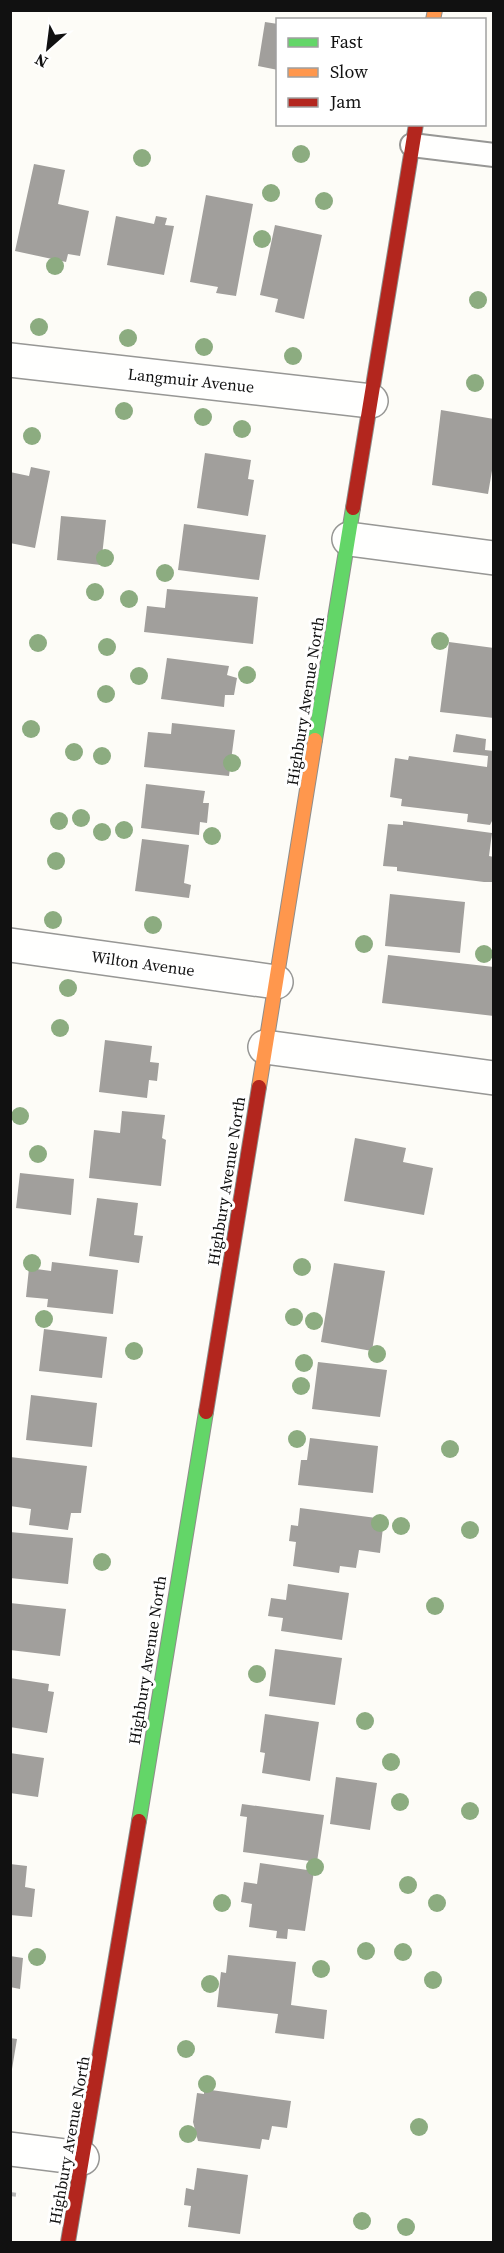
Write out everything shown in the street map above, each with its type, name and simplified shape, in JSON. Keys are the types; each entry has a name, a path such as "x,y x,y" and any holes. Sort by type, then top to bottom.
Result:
{"main road":[{"name":"Highbury Avenue North","path":"68,2242 414,135"}],"street":[{"name":"Langmuir Avenue","path":"10,360 371,401"},
{"path":"349,539 494,558"},
{"name":"Wilton Avenue","path":"10,945 276,982"},
{"path":"265,1047 494,1078"},
{"path":"10,2149 82,2158"}],"lane":[{"path":"414,135 494,155"}],"path":[{"path":"10,2194 19,2195"}],"building":[{"path":"265,22 276,24 276,70 258,66"},
{"path":"34,164 65,170 58,204 89,211 80,256 68,254 66,262 15,251"},
{"path":"206,195 253,204 236,296 216,293 218,287 190,282"},
{"path":"116,216 154,224 156,216 167,218 165,225 174,226 164,275 107,265"},
{"path":"275,225 322,235 304,319 275,312 278,299 260,295"},
{"path":"441,410 494,419 494,459 488,494 432,485"},
{"path":"205,453 251,460 248,479 254,480 248,516 197,508"},
{"path":"31,467 50,471 35,548 10,543 10,472 29,476"},
{"path":"61,516 106,520 101,565 57,560"},
{"path":"184,524 266,535 259,580 178,570"},
{"path":"167,589 258,597 253,644 144,632 147,606 165,608"},
{"path":"449,642 494,648 494,718 440,712"},
{"path":"167,658 229,666 227,675 237,678 234,695 225,695 224,707 161,699"},
{"path":"172,723 235,730 229,776 144,767 148,732 171,734"},
{"path":"456,734 486,739 485,750 494,751 494,817 490,825 467,822 468,814 401,806 402,799 390,797 395,758 408,760 409,756 487,767 488,756 453,752"},
{"path":"146,784 205,791 203,803 209,803 207,823 200,822 199,835 141,828"},
{"path":"403,821 492,833 489,856 494,857 494,882 397,871 397,867 383,866 388,824 403,825"},
{"path":"142,839 189,845 184,883 191,885 189,898 135,891"},
{"path":"390,894 465,902 460,953 385,946"},
{"path":"388,955 494,967 494,1016 382,1003"},
{"path":"105,1040 152,1046 150,1062 159,1063 157,1081 149,1080 147,1098 99,1092"},
{"path":"122,1111 165,1115 162,1138 166,1140 161,1186 89,1178 94,1130 120,1133"},
{"path":"355,1138 406,1148 403,1162 433,1168 424,1215 344,1201"},
{"path":"20,1173 74,1179 71,1215 16,1208"},
{"path":"97,1198 138,1203 134,1235 143,1236 139,1263 89,1256"},
{"path":"52,1262 118,1270 113,1314 47,1307 48,1299 26,1297 29,1268 51,1271"},
{"path":"334,1263 385,1271 372,1351 321,1342"},
{"path":"44,1329 107,1337 102,1378 39,1371"},
{"path":"318,1362 387,1370 380,1417 312,1409"},
{"path":"31,1395 97,1403 92,1447 26,1440"},
{"path":"310,1438 378,1446 373,1493 298,1485 301,1460 307,1460"},
{"path":"10,1457 87,1466 81,1513 71,1513 68,1530 29,1525 31,1509 10,1506"},
{"path":"300,1508 384,1519 380,1553 359,1550 356,1568 340,1566 339,1573 293,1566 296,1542 289,1541 291,1525 298,1526"},
{"path":"10,1532 73,1538 68,1584 10,1578"},
{"path":"288,1584 349,1593 342,1640 281,1631 283,1618 268,1616 271,1598 286,1600"},
{"path":"10,1603 66,1609 60,1656 10,1650"},
{"path":"275,1649 342,1658 335,1705 269,1696"},
{"path":"10,1678 49,1684 48,1691 54,1692 47,1733 10,1727"},
{"path":"265,1714 319,1722 310,1781 262,1773 265,1753 260,1752"},
{"path":"10,1753 44,1758 38,1797 10,1793"},
{"path":"336,1777 377,1783 370,1830 330,1824"},
{"path":"242,1804 324,1815 317,1862 243,1852 247,1817 240,1816"},
{"path":"260,1863 314,1871 305,1931 288,1929 287,1939 276,1938 277,1931 249,1927 252,1904 241,1902 244,1882 257,1884"},
{"path":"10,1864 27,1866 25,1887 35,1889 32,1917 10,1915"},
{"path":"228,1955 296,1962 291,2005 327,2010 324,2039 275,2033 278,2014 217,2007 221,1972 226,1973"},
{"path":"10,1956 23,1958 20,1989 10,1987"},
{"path":"10,2038 17,2039 12,2069 10,2069"},
{"path":"204,2089 291,2101 287,2128 272,2126 269,2140 262,2139 260,2149 198,2141 193,2122 197,2093 204,2094"},
{"path":"197,2168 248,2175 240,2234 188,2227 191,2206 184,2205 186,2188 194,2190"}],"traffic: fast":[{"path":"315,740 353,508"},
{"path":"139,1821 206,1412"}],"traffic: slow":[{"path":"433,18 435,10"},
{"path":"259,1087 315,740"}],"traffic: jam":[{"path":"353,508 416,126"},
{"path":"206,1412 259,1087"},
{"path":"68,2242 139,1821"}]}
